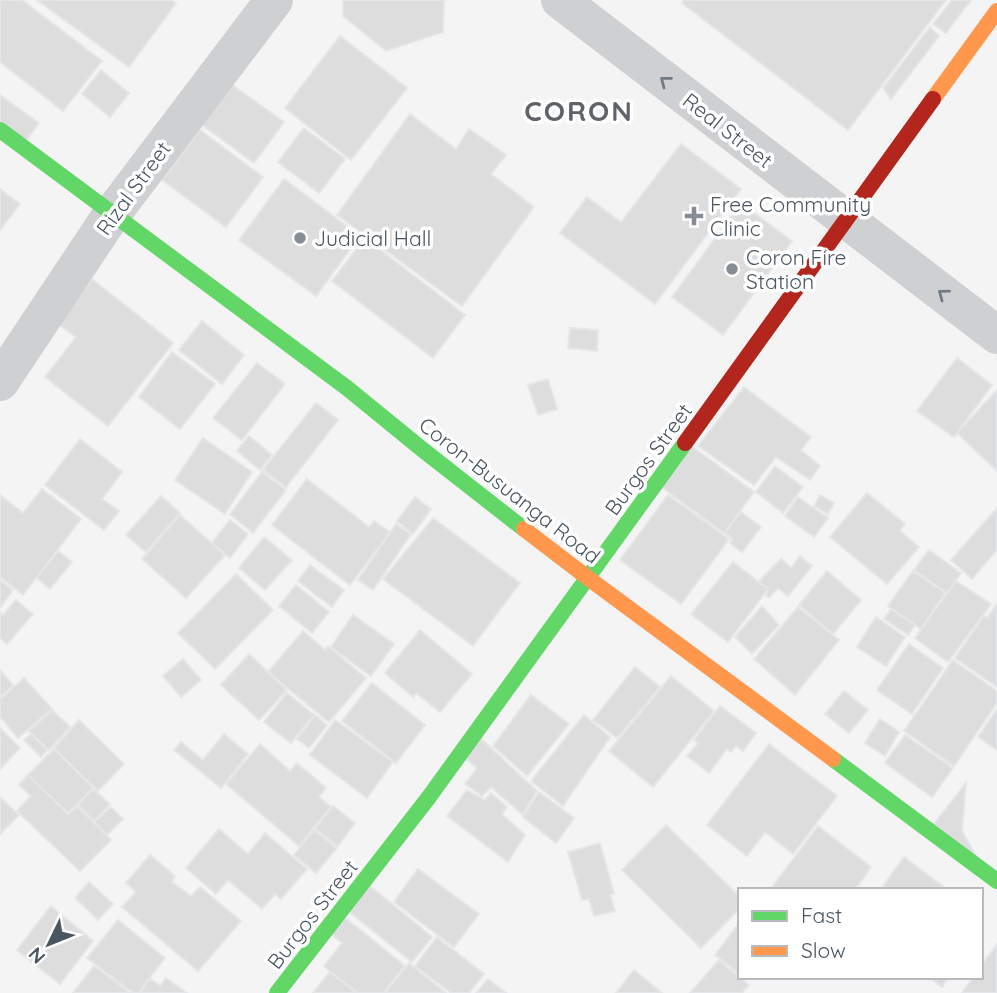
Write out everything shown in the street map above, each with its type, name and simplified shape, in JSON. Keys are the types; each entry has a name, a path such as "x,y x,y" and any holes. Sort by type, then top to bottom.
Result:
{"main road":[{"name":"Burgos Street","path":"277,993 429,797 997,11"},
{"name":"Coron-Busuanga Road","path":"0,130 347,388 588,578 997,881"}],"street":[{"name":"Rizal Street","path":"0,382 112,214 274,0"},
{"name":"Real Street","path":"560,0 997,335"}],"building":[{"path":"0,0 22,0 102,61 63,111 0,62"},
{"path":"37,0 171,0 176,3 129,67"},
{"path":"343,0 444,0 443,32 386,51 343,16"},
{"path":"684,0 946,0 848,130 682,3"},
{"path":"952,0 971,0 946,33 933,24"},
{"path":"930,27 939,36 891,99 883,88"},
{"path":"340,36 407,88 351,160 285,108"},
{"path":"101,70 129,93 110,117 82,94"},
{"path":"227,81 284,122 254,163 198,122"},
{"path":"0,95 39,123 23,145 0,128"},
{"path":"410,114 456,149 469,129 506,155 491,174 534,207 462,306 337,215"},
{"path":"304,128 345,159 319,193 278,162"},
{"path":"200,130 263,177 226,227 162,180"},
{"path":"681,144 741,189 655,304 560,233 587,197 621,222"},
{"name":"Judicial Hall","path":"284,179 360,236 316,296 239,240"},
{"path":"0,189 20,204 0,230"},
{"name":"Coron Fire Station","path":"741,203 792,241 723,335 672,297"},
{"path":"365,238 465,315 433,358 332,281"},
{"path":"92,279 173,343 108,426 45,377 76,337 58,324"},
{"path":"202,321 244,355 222,384 179,350"},
{"path":"570,328 598,330 597,351 568,348"},
{"path":"172,352 215,384 180,429 139,397"},
{"path":"957,358 992,385 954,437 917,411"},
{"path":"257,363 285,384 242,440 213,418"},
{"path":"548,379 557,409 538,415 528,385"},
{"path":"744,387 811,437 801,450 820,466 810,480 776,457 754,485 698,446"},
{"path":"997,390 997,471 957,433"},
{"path":"316,403 338,420 286,487 263,470"},
{"path":"249,436 272,455 260,470 237,451"},
{"path":"203,438 252,472 225,514 175,480"},
{"path":"80,439 122,472 102,499 119,511 104,530 45,485"},
{"path":"690,445 754,492 724,533 660,486"},
{"path":"775,466 803,487 783,513 756,492"},
{"path":"262,472 286,490 253,533 230,514"},
{"path":"307,479 369,527 374,521 390,532 350,585 272,525"},
{"path":"42,489 81,519 23,595 0,577 0,495 23,513"},
{"path":"867,493 905,524 900,531 919,547 887,584 830,537"},
{"path":"668,495 729,539 681,604 620,560"},
{"path":"820,495 834,503 828,514 814,506"},
{"path":"161,496 180,513 146,552 126,535"},
{"path":"415,497 431,509 413,534 397,521"},
{"path":"798,497 828,518 814,537 785,516"},
{"path":"997,508 997,550 972,579 951,560"},
{"path":"741,512 761,527 742,552 730,543 732,539 725,533"},
{"path":"180,515 225,555 186,598 142,559"},
{"path":"433,518 520,583 473,646 383,579"},
{"path":"230,520 248,534 230,558 212,543"},
{"path":"396,524 411,534 373,590 358,580"},
{"path":"264,537 292,560 265,590 239,568"},
{"path":"929,550 961,573 947,593 914,570"},
{"path":"58,551 72,562 50,589 37,578"},
{"path":"800,556 812,566 788,596 778,588 769,598 766,596 768,589 759,581 781,559 791,568"},
{"path":"733,562 768,589 728,642 691,614"},
{"path":"310,565 344,590 332,607 298,581"},
{"path":"827,571 861,600 833,634 799,605"},
{"path":"913,571 945,593 921,629 888,606"},
{"path":"236,574 273,610 215,669 178,633"},
{"path":"0,580 13,590 0,608"},
{"path":"956,581 991,604 948,662 915,638"},
{"path":"296,585 329,612 312,633 279,606"},
{"path":"16,600 33,614 7,644 0,638 0,612 3,615"},
{"path":"996,605 997,687 955,658 984,616 987,618"},
{"path":"762,606 779,625 752,654 735,637"},
{"path":"798,607 839,640 795,695 754,659"},
{"path":"891,609 915,625 908,635 884,619"},
{"path":"353,615 394,644 371,676 331,647"},
{"path":"876,617 905,637 886,666 857,647"},
{"path":"420,630 472,674 440,712 416,693 413,697 385,673"},
{"path":"303,631 325,650 328,646 366,678 329,722 268,672"},
{"path":"909,644 943,668 912,714 877,690"},
{"path":"249,654 287,690 259,720 221,685"},
{"path":"183,659 201,680 181,697 163,676"},
{"path":"953,660 997,691 997,703 954,766 904,731"},
{"path":"635,667 660,687 617,738 593,720"},
{"path":"0,670 13,685 0,698"},
{"path":"671,676 714,711 653,787 609,751"},
{"path":"24,678 52,709 18,738 0,717 0,699"},
{"path":"372,683 425,725 396,763 342,721"},
{"path":"844,691 868,710 849,733 825,714"},
{"path":"287,693 314,715 291,743 264,722"},
{"path":"531,695 569,724 527,776 493,746"},
{"path":"720,706 756,733 743,751 736,746 731,752 727,749 709,773 687,756 698,743 694,740"},
{"path":"997,709 997,750 978,737"},
{"path":"52,710 70,727 49,750 29,731"},
{"path":"315,715 327,725 309,748 297,739"},
{"path":"584,715 610,737 563,806 531,781"},
{"path":"880,719 899,732 885,756 865,743"},
{"path":"79,720 124,764 98,791 54,748"},
{"path":"335,720 393,762 367,798 310,755"},
{"path":"0,728 20,748 0,769"},
{"path":"31,734 47,750 41,757 24,740"},
{"path":"224,734 248,754 221,788 174,750 181,742 203,760"},
{"path":"477,735 537,791 523,815 491,787 482,796 465,784 477,768 462,755"},
{"path":"905,735 953,768 932,797 885,763"},
{"path":"260,744 290,771 297,763 326,788 319,797 331,807 299,846 226,784"},
{"path":"769,744 837,796 793,854 765,832 747,856 707,825"},
{"path":"54,749 93,788 68,813 28,775"},
{"path":"28,775 68,814 77,806 111,840 80,871 17,811 31,796 19,785"},
{"path":"966,783 962,831 977,858 934,824"},
{"path":"93,789 110,804 94,821 78,805"},
{"path":"467,790 485,800 491,793 507,807 502,814 525,835 508,862 447,816"},
{"path":"539,792 574,818 556,843 523,817"},
{"path":"0,797 19,815 0,834"},
{"path":"333,806 355,823 338,846 315,829"},
{"path":"111,807 123,819 107,835 94,822"},
{"path":"666,825 738,895 738,910 701,948 622,870"},
{"path":"818,826 871,867 856,888 772,888"},
{"path":"219,829 248,854 265,833 307,869 281,899 275,894 262,909 228,880 216,894 186,868"},
{"path":"314,830 337,848 316,873 294,855"},
{"path":"600,843 614,894 610,895 615,911 594,916 589,899 582,900 568,852"},
{"path":"150,855 175,876 172,882 191,896 200,887 241,921 198,971 122,907 136,892 126,883"},
{"path":"904,857 945,888 886,888 883,886"},
{"path":"418,869 479,914 454,947 394,902"},
{"path":"89,882 113,904 98,920 75,898"},
{"path":"369,885 432,937 412,962 348,911"},
{"path":"51,906 93,941 60,984 17,950"},
{"path":"343,916 405,966 383,993 357,993 324,966 342,943 330,933"},
{"path":"118,920 165,958 138,993 133,993 87,958"},
{"path":"738,925 738,973 715,955"},
{"path":"437,937 484,974 469,993 451,993 415,966"},
{"path":"997,944 997,993 962,993 972,979 983,979 983,963"},
{"path":"719,960 738,976 738,979 749,985 742,993 690,993"},
{"path":"409,963 446,993 385,993"},
{"path":"94,966 131,993 73,993"},
{"path":"634,970 662,993 616,993"},
{"path":"330,972 357,993 313,993"},
{"path":"166,978 187,993 140,993 150,979 160,986"},
{"path":"488,979 506,993 476,993"},
{"path":"932,979 948,979 942,987"}],"traffic: fast":[{"path":"0,130 347,388 524,529"},
{"path":"277,993 429,797 685,443"},
{"path":"833,759 997,881"}],"traffic: slow":[{"path":"933,99 997,11"},
{"path":"524,529 833,759"}],"traffic: jam":[{"path":"685,443 933,99"}],"place":[{"name":"Free Community Clinic","path":"694,216"},
{"name":"Judicial Hall","path":"300,238"},
{"name":"Coron Fire Station","path":"732,269"}],"district":[{"name":"CORON","path":"579,110"}]}
